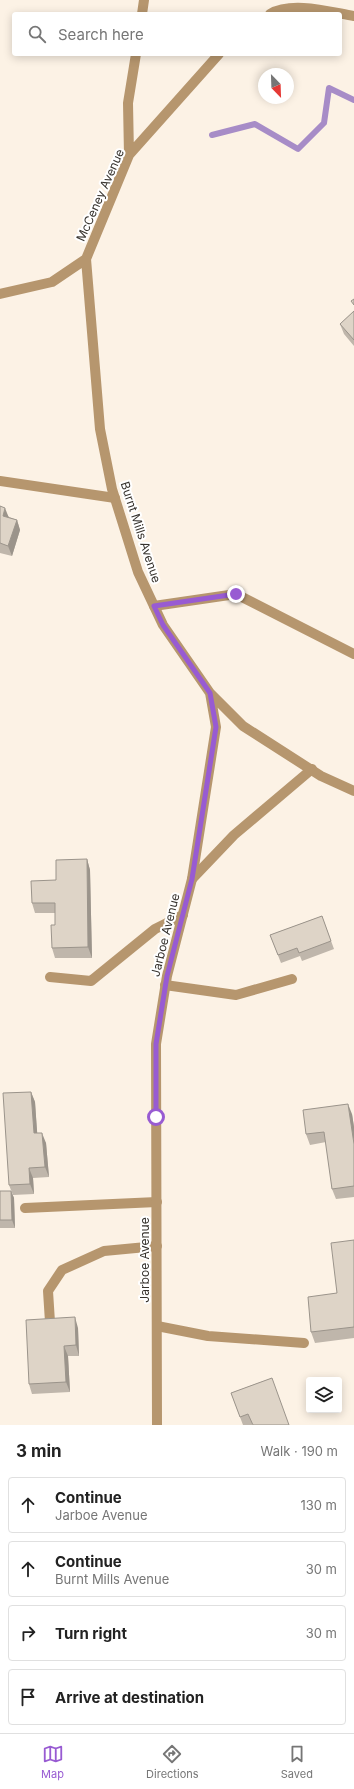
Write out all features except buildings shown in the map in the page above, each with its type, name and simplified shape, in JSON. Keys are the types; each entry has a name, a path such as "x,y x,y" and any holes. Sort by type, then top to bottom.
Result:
{"street":[{"path":"142,12 144,0"},
{"path":"299,0 307,8"},
{"path":"274,12 307,8 330,12"},
{"path":"342,14 354,16"},
{"path":"129,155 128,103 136,56"},
{"name":"McCeney Avenue","path":"0,294 52,282 86,259 129,155 217,56"},
{"name":"Burnt Mills Avenue","path":"86,259 100,428 115,498 138,572 163,625 210,693 243,726 312,769 354,791"},
{"path":"0,481 115,498"},
{"path":"154,606 236,594 354,654"},
{"name":"Jarboe Avenue","path":"157,1425 156,1044 165,985 192,879 216,727 210,693"},
{"path":"192,879 234,835 312,769"},
{"path":"50,977 91,981 154,929 183,915"},
{"path":"165,985 236,995 292,979"},
{"path":"25,1208 157,1202"},
{"path":"50,1322 48,1291 62,1270 104,1251 156,1246"},
{"path":"157,1326 208,1336 304,1343"}],"waterway":[{"path":"212,135 255,124 298,149 324,123 329,88 354,100"}],"route":[{"path":"156,1117 156,1044 167,976 192,879 216,727 210,693 163,625 154,606 236,594"}]}
